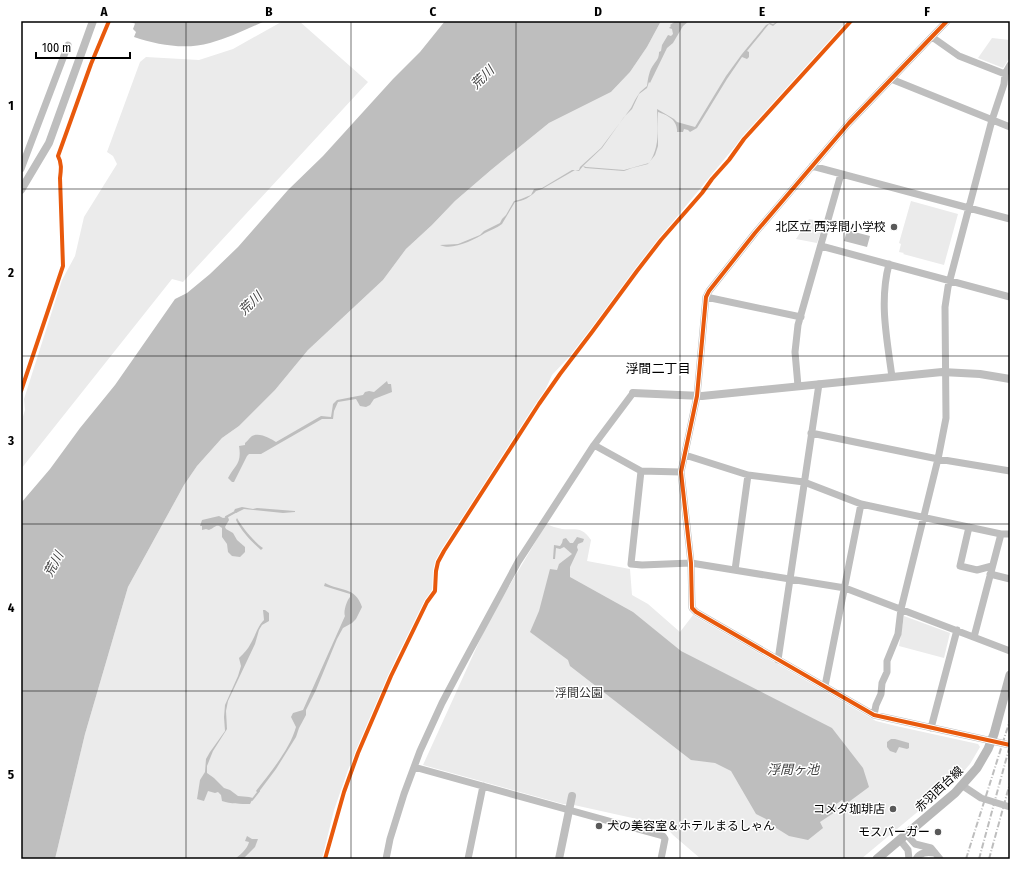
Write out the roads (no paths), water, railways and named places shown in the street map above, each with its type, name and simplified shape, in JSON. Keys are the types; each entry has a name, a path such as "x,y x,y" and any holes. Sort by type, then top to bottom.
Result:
{"main road":[{"name":"赤羽西台線","path":"877,859 963,786 977,768 991,742 1010,675"}],"street":[{"path":"21,190 49,143 93,21"},
{"path":"947,21 849,123 739,252 706,297 697,396 681,472 691,563 692,608 696,612 874,715 1010,745"},
{"path":"932,37 959,56 1005,74"},
{"path":"21,169 68,45"},
{"path":"874,715 876,705 881,694 882,683 887,672 887,661 898,634 901,609 938,459 946,418 946,307 950,280 992,120 1001,97 1005,74 1010,66"},
{"path":"891,79 1010,127"},
{"path":"812,166 1010,219"},
{"path":"798,386 796,343 801,317 841,174"},
{"path":"820,246 1010,296"},
{"path":"890,264 884,287 884,309 892,377"},
{"path":"706,297 801,317"},
{"path":"386,859 397,817 414,767 442,703 514,568 594,445 633,393 697,396 946,372 980,374 1010,379"},
{"path":"778,660 819,384"},
{"path":"811,434 938,459 1010,471"},
{"path":"594,445 641,471 681,472"},
{"path":"685,455 748,474 804,482 862,504 1001,534 1010,534"},
{"path":"641,471 631,564 691,563 845,588 1010,651"},
{"path":"735,570 748,474"},
{"path":"825,686 862,504"},
{"path":"969,527 960,566 977,570 992,566"},
{"path":"974,637 1001,534"},
{"path":"990,574 1010,579"},
{"path":"931,728 957,630"},
{"path":"414,767 663,836 666,839 661,859"},
{"path":"468,859 483,786"},
{"path":"963,786 981,798 1010,807"},
{"path":"559,859 572,796"},
{"path":"903,837 915,844 931,848 940,859"},
{"path":"903,837 908,850 909,859"},
{"path":"916,859 924,852 935,853"}],"water":[{"path":"136,21 265,21 217,41 201,45 172,46 134,37 136,32 133,29"},
{"name":"荒川","path":"445,21 661,21 647,47 630,72 611,92 549,123 455,201 406,249 383,280 308,350 275,390 239,426 222,438 197,466 184,485 128,587 85,734 55,859 21,859 21,503 50,469 80,428 115,385 175,299 187,293 210,274 238,247 288,190 323,156 393,79 420,52"},
{"path":"676,21 689,21 683,26 673,43 667,48 647,88 639,94 632,109 625,116 640,92 647,86 652,66 658,59 662,45 668,35 671,36 673,34 672,29 669,28 671,26 670,25"},
{"path":"779,21 773,26 769,24 747,51 749,52 749,57 747,59 742,57 697,128 690,132 684,129 683,132 677,132 676,124 668,116 658,112 658,130 657,109 674,119 677,122 695,127 726,76 742,54 766,25 770,23 773,24"},
{"path":"620,123 602,148 579,171 575,170 579,170 580,167 601,148"},
{"path":"658,130 658,146 655,155 650,162 657,144"},
{"path":"649,163 624,171 585,168 583,166 624,170"},
{"path":"572,170 575,170 542,189 536,191 532,195 527,198 515,202 502,224 498,227 475,239 457,246 451,247 440,245 458,244 480,235 484,231 500,223 514,201 531,195 534,189 542,188"},
{"path":"847,230 870,236 867,247 844,241"},
{"path":"387,381 388,384 391,384 392,392 374,399 370,405 366,407 360,406 356,399 338,402 334,411 333,419 322,419 261,454 249,454 234,482 228,478 239,461 239,446 245,445 245,443 252,436 262,435 276,442 321,416 331,417 333,404 337,400 363,395 365,392 369,391 374,392"},
{"path":"242,507 295,512 283,513 244,509 236,513 234,511 235,509"},
{"path":"219,516 223,518 228,517 229,520 225,527 226,529 233,533 237,540 245,547 245,552 240,557 232,556 228,552 227,544 222,537 222,528 217,526 209,530 202,530 202,526 200,526 202,520"},
{"path":"237,518 248,534 263,548 261,550 250,540 238,524 236,520"},
{"name":"浮間ヶ池","path":"577,537 584,539 583,542 578,544 578,550 570,567 570,577 633,612 681,651 832,728 863,768 869,787 846,804 842,800 835,805 838,810 820,822 823,828 808,840 789,836 773,826 766,819 756,814 731,771 715,763 691,760 570,666 568,660 530,632 539,611 550,569 557,570 559,564 572,554 564,547 560,549 556,548 555,559 553,559 554,545 560,546 563,539 566,538 570,543 573,543"},
{"path":"325,583 347,590 356,596 362,607 356,619 343,628 306,710 306,715 296,737 276,769 258,793 256,791 289,744 296,727 291,717 293,713 303,710 345,616 345,609 350,594 324,586"},
{"path":"263,610 269,613 269,621 262,625 259,630 255,644 228,701 226,711 227,729 213,751 207,766 207,773 224,788 230,790 238,796 253,798 250,804 232,803 222,801 221,795 218,792 215,793 208,791 204,801 197,799 200,780 205,772 206,759 225,731 225,705 241,666 239,658 249,647 264,620"},
{"path":"891,739 909,743 909,748 899,747 896,753 890,751 887,747 887,742"},
{"path":"247,836 252,839 258,839 255,847 243,859 234,859 247,847 249,842 245,841"}],"waterway":[{"path":"130,21 137,23"},
{"path":"226,517 237,511"},
{"path":"252,800 259,791"}],"railway":[{"path":"966,859 1010,720"},
{"path":"979,859 1010,745"},
{"path":"989,859 1010,783"}],"place":[{"name":"北区立 西浮間小学校","path":"894,227"},
{"name":"コメダ珈琲店","path":"893,809"},
{"name":"犬の美容室＆ホテルまるしゃん","path":"599,826"},
{"name":"モスバーガー","path":"938,832"}],"district":[{"name":"浮間二丁目","path":"658,368"}],"park label":[{"name":"浮間公園","path":"579,693"}]}
